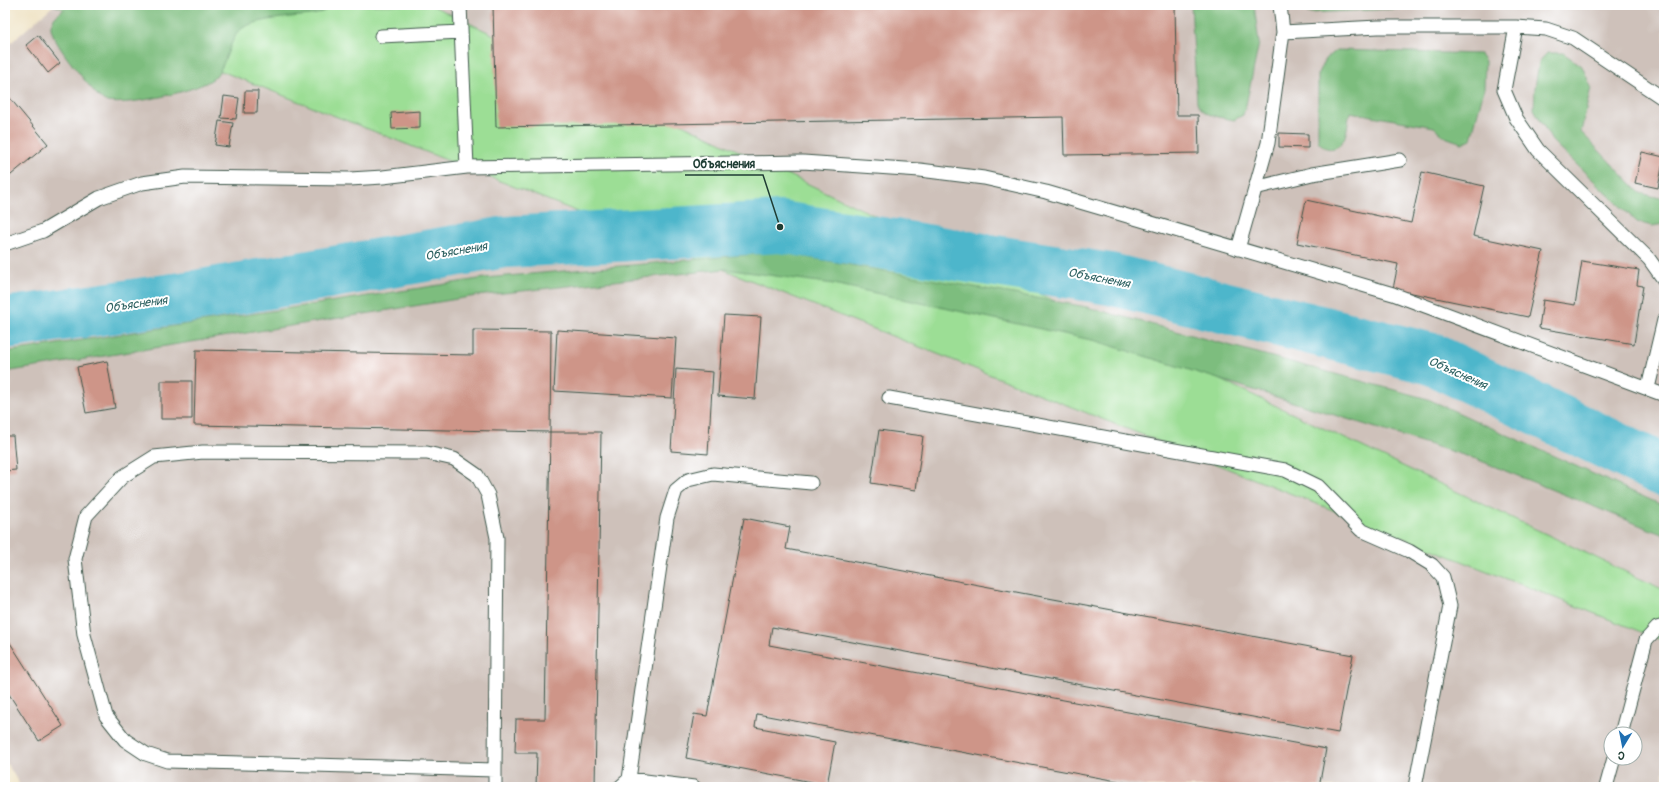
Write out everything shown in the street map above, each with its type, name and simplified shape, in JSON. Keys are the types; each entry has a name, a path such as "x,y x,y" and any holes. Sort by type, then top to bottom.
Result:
{"lane":[{"path":"460,5 467,167"},
{"path":"1238,249 1268,143 1283,32 1280,5"},
{"path":"1283,32 1378,27 1516,27 1546,30 1573,38 1664,99"},
{"path":"1516,27 1504,90 1516,118 1538,150 1649,260 1664,280"},
{"path":"381,36 461,32"},
{"path":"1255,188 1312,174 1400,160"},
{"path":"5,244 42,231 99,198 142,183 185,177 350,179 384,177 467,167 803,162 920,170 984,178 1046,192 1393,294 1664,394"},
{"path":"1648,388 1664,320"},
{"path":"889,398 1285,470 1318,486 1361,530 1409,551 1432,565 1443,577 1450,606 1415,787"},
{"path":"495,787 496,770 497,538 488,495 477,475 454,459 419,453 203,452 154,457 122,477 86,516 75,559 84,635 106,716 125,740 146,754 167,761 496,770"},
{"path":"694,787 625,783 667,518 676,490 688,480 713,474 811,483"},
{"path":"1623,726 1646,640 1658,628 1664,626"},
{"path":"1606,787 1612,766"}],"path":[{"path":"5,780 9,787"}],"shaded area":[{"path":"54,5 1664,5 1664,787 21,787 5,760 5,48"}],"green space":[{"path":"54,5 431,5 1664,590 1664,641"},
{"path":"70,5 329,5 326,10 317,14 266,20 246,26 236,34 225,61 218,73 214,78 206,83 194,88 146,100 118,103 104,101 98,96 78,72 56,41 52,32 52,22"},
{"path":"1191,5 1254,5 1259,43 1243,115 1234,120 1212,116 1203,111 1197,102"},
{"path":"1297,5 1475,5 1308,13"},
{"path":"1337,50 1480,54 1485,61 1484,89 1471,139 1462,143 1445,137 1434,127 1350,112 1346,133 1339,146 1329,149 1323,146 1318,141 1318,75 1326,59"},
{"path":"1547,53 1563,53 1582,66 1591,87 1581,132 1640,193 1664,199 1664,224 1652,226 1637,222 1552,141 1534,109 1535,88 1539,62"},
{"path":"778,252 1087,307 1428,399 1664,506 1664,535 1476,459 1096,341 834,284 725,269 476,296 5,372 5,352 485,278"}],"building":[{"path":"493,5 1175,5 1177,115 1198,115 1199,153 1064,155 1063,117 496,127"},
{"path":"38,35 60,63 48,73 26,45"},
{"path":"245,91 258,91 257,113 244,113"},
{"path":"224,96 239,98 236,119 221,118"},
{"path":"9,97 48,144 5,180 5,101"},
{"path":"420,111 420,128 392,129 391,113"},
{"path":"219,121 233,123 229,147 215,145"},
{"path":"1279,133 1308,134 1308,148 1279,147"},
{"path":"1642,152 1664,157 1658,188 1635,183"},
{"path":"1422,172 1484,186 1473,236 1543,251 1528,317 1393,289 1398,264 1297,243 1306,200 1411,223"},
{"path":"1582,261 1639,270 1637,285 1643,286 1634,344 1539,328 1543,300 1575,305"},
{"path":"724,315 761,317 755,399 718,396"},
{"path":"473,330 551,331 550,432 194,425 196,350 473,355"},
{"path":"557,330 676,338 672,398 554,391"},
{"path":"107,361 115,408 86,413 77,367"},
{"path":"676,369 713,372 708,454 671,451"},
{"path":"161,381 192,381 192,419 161,419"},
{"path":"879,430 923,436 916,490 871,483"},
{"path":"550,432 601,432 595,787 536,787 537,753 515,753 516,719 545,719"},
{"path":"5,436 13,436 16,470 5,471"},
{"path":"744,518 790,527 786,549 1353,655 1338,733 772,627 769,645 1326,749 1319,787 1149,787 757,714 755,727 835,742 827,785 686,758 694,714 707,716"},
{"path":"5,635 63,726 39,741 5,688"}],"waterway":[{"name":"Объяснения","path":"5,323 195,296 506,242 780,227 1110,279 1432,359 1664,471"}],"place":[{"name":"Объяснения","path":"780,227"}]}
